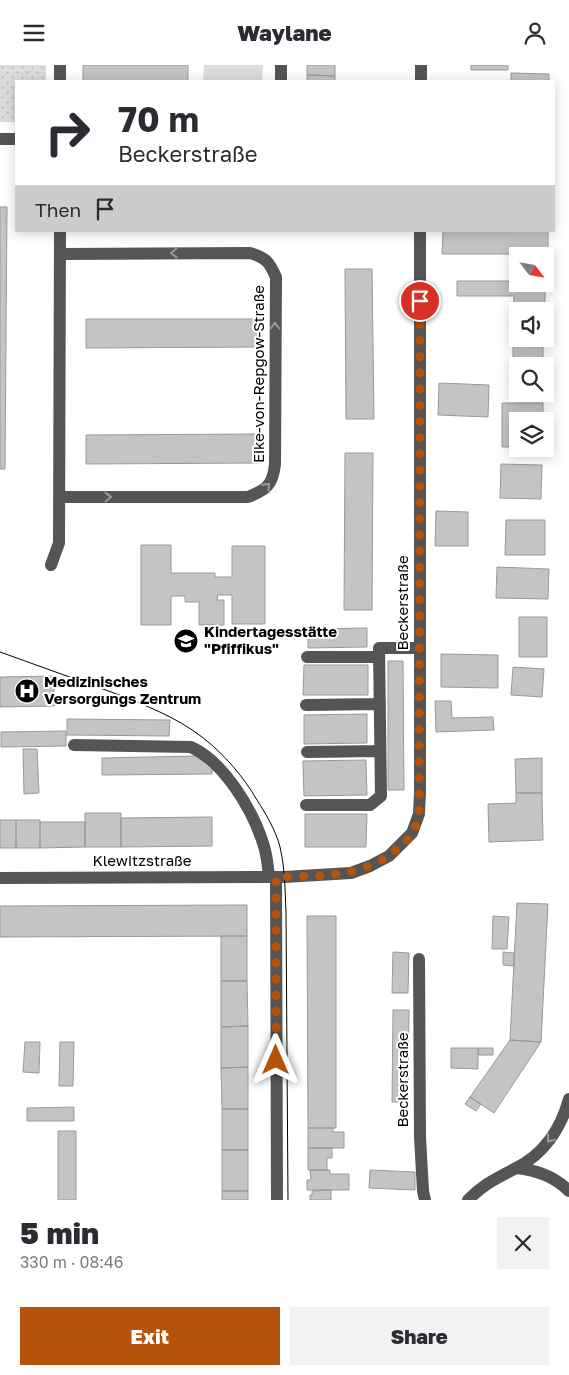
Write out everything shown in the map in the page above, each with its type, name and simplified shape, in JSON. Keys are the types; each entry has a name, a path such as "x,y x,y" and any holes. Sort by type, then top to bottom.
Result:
{"street":[{"path":"60,65 60,80"},
{"path":"281,65 281,80"},
{"path":"421,65 421,80"},
{"path":"0,139 15,139"},
{"path":"51,565 59,543 60,232"},
{"name":"Beckerstraße","path":"276,877 352,873 370,867 389,856 412,833 419,814 420,232"},
{"name":"Eike-von-Repgow-Straße","path":"60,254 250,253 262,256 269,262 276,277 276,464 274,478 263,491 248,497 60,497"},
{"path":"306,805 370,805 380,796 379,648 420,648"},
{"path":"307,657 379,657"},
{"path":"306,705 380,704"},
{"path":"74,745 191,747 201,751 234,786 253,818 276,877 277,1200"},
{"path":"307,752 380,751"},
{"name":"Klewitzstraße","path":"0,878 276,877"},
{"name":"Beckerstraße","path":"418,959 420,1137 425,1200"},
{"path":"468,1200 490,1180 516,1168 546,1144 561,1121 569,1099"},
{"path":"516,1168 548,1175 569,1191"}],"shaded area":[{"path":"0,65 46,65 46,80 15,80 15,122 0,122"},
{"path":"204,65 263,65 262,80 203,80"}],"building":[{"path":"83,65 188,65 188,80 83,80"},
{"path":"307,65 335,65 335,76 307,75"},
{"path":"471,65 508,65 508,70 471,70"},
{"path":"511,73 549,74 549,80 511,80"},
{"path":"307,75 335,76 335,80 307,80"},
{"path":"0,207 7,207 5,469 0,469"},
{"path":"443,232 548,232 548,247 509,247 509,254 442,254"},
{"path":"345,269 372,269 374,419 346,419"},
{"path":"457,281 509,281 509,293 545,293 545,302 514,302 514,296 457,296"},
{"path":"86,319 262,319 262,347 86,348"},
{"path":"513,347 543,347 543,357 513,357"},
{"path":"439,383 489,385 488,417 438,415"},
{"path":"502,403 543,403 543,412 509,412 509,447 502,447"},
{"path":"262,434 262,463 86,464 86,435"},
{"path":"345,453 373,453 372,610 344,610"},
{"path":"501,464 542,465 541,499 500,498"},
{"path":"436,511 468,512 468,546 435,546"},
{"path":"506,520 545,520 545,555 505,555"},
{"path":"141,545 171,545 171,573 215,573 215,577 232,577 232,546 265,546 265,624 232,624 232,595 218,595 217,600 224,600 224,625 199,625 199,602 185,602 185,596 171,596 171,625 141,625"},
{"path":"497,567 549,569 548,599 496,598"},
{"path":"519,617 547,617 547,657 519,657"},
{"path":"367,628 367,647 308,648 308,629"},
{"path":"441,654 498,655 498,688 441,687"},
{"path":"388,661 403,661 404,790 388,790"},
{"path":"304,665 368,665 368,695 303,695"},
{"path":"513,667 544,669 542,697 511,695"},
{"name":"Medizinisches Versorgungs Zentrum","path":"54,676 54,706 0,707 0,677"},
{"path":"435,701 451,701 452,718 493,717 494,730 436,732"},
{"path":"367,714 367,743 304,744 304,715"},
{"path":"67,719 170,720 169,736 67,735"},
{"path":"66,731 66,746 1,747 1,732"},
{"path":"23,749 37,749 39,793 24,794"},
{"path":"196,756 212,765 212,774 102,775 102,758"},
{"path":"542,758 542,793 516,793 515,759"},
{"path":"366,760 367,795 304,796 303,761"},
{"path":"516,793 542,793 543,840 489,842 488,804 516,803"},
{"path":"85,813 121,813 121,847 85,847"},
{"path":"305,814 367,814 366,847 305,847"},
{"path":"212,817 212,846 121,847 121,818"},
{"path":"0,820 16,820 16,848 0,848"},
{"path":"16,820 40,820 40,848 16,848"},
{"path":"40,822 85,822 85,847 40,848"},
{"path":"517,903 548,904 541,1042 510,1040"},
{"path":"247,905 247,936 0,937 0,906"},
{"path":"307,916 336,916 336,1128 308,1128"},
{"path":"493,916 509,917 507,949 492,949"},
{"path":"221,936 247,936 247,981 221,981"},
{"path":"393,952 409,953 408,993 392,993"},
{"path":"503,952 514,953 514,966 503,965"},
{"path":"221,981 247,981 248,1026 221,1027"},
{"path":"393,1010 409,1010 408,1102 392,1102"},
{"path":"248,1026 248,1067 221,1068 221,1027"},
{"path":"510,1040 541,1042 494,1113 470,1097"},
{"path":"25,1042 40,1042 39,1073 23,1072"},
{"path":"60,1042 74,1042 73,1086 59,1086"},
{"path":"451,1048 478,1048 478,1069 451,1068"},
{"path":"478,1048 493,1048 493,1055 479,1055"},
{"path":"248,1067 248,1109 222,1109 221,1068"},
{"path":"470,1097 481,1104 476,1111 465,1104"},
{"path":"74,1107 74,1121 27,1121 27,1108"},
{"path":"222,1109 248,1109 248,1150 222,1150"},
{"path":"308,1128 333,1128 333,1132 344,1132 344,1148 308,1148"},
{"path":"58,1131 76,1131 76,1200 58,1200"},
{"path":"308,1148 332,1148 332,1158 327,1158 327,1170 308,1170"},
{"path":"222,1150 248,1150 248,1191 222,1191"},
{"path":"310,1170 330,1170 330,1174 349,1174 349,1190 307,1190 307,1180 311,1180"},
{"path":"370,1170 415,1172 415,1190 369,1188"},
{"path":"331,1190 331,1200 310,1200 312,1191"},
{"path":"222,1191 248,1191 248,1200 222,1200"}],"tram line":[{"path":"0,652 114,693 171,717 192,730 218,751 239,774 264,811 280,847 285,887 288,1200"}],"place":[{"name":"Kindertagesstätte \"Pfiffikus\"","path":"186,641"},
{"name":"Medizinisches Versorgungs Zentrum","path":"27,691"}],"route":[{"path":"276,1060 276,877 352,873 370,867 389,856 402,845 412,833 419,814 420,301"}]}
